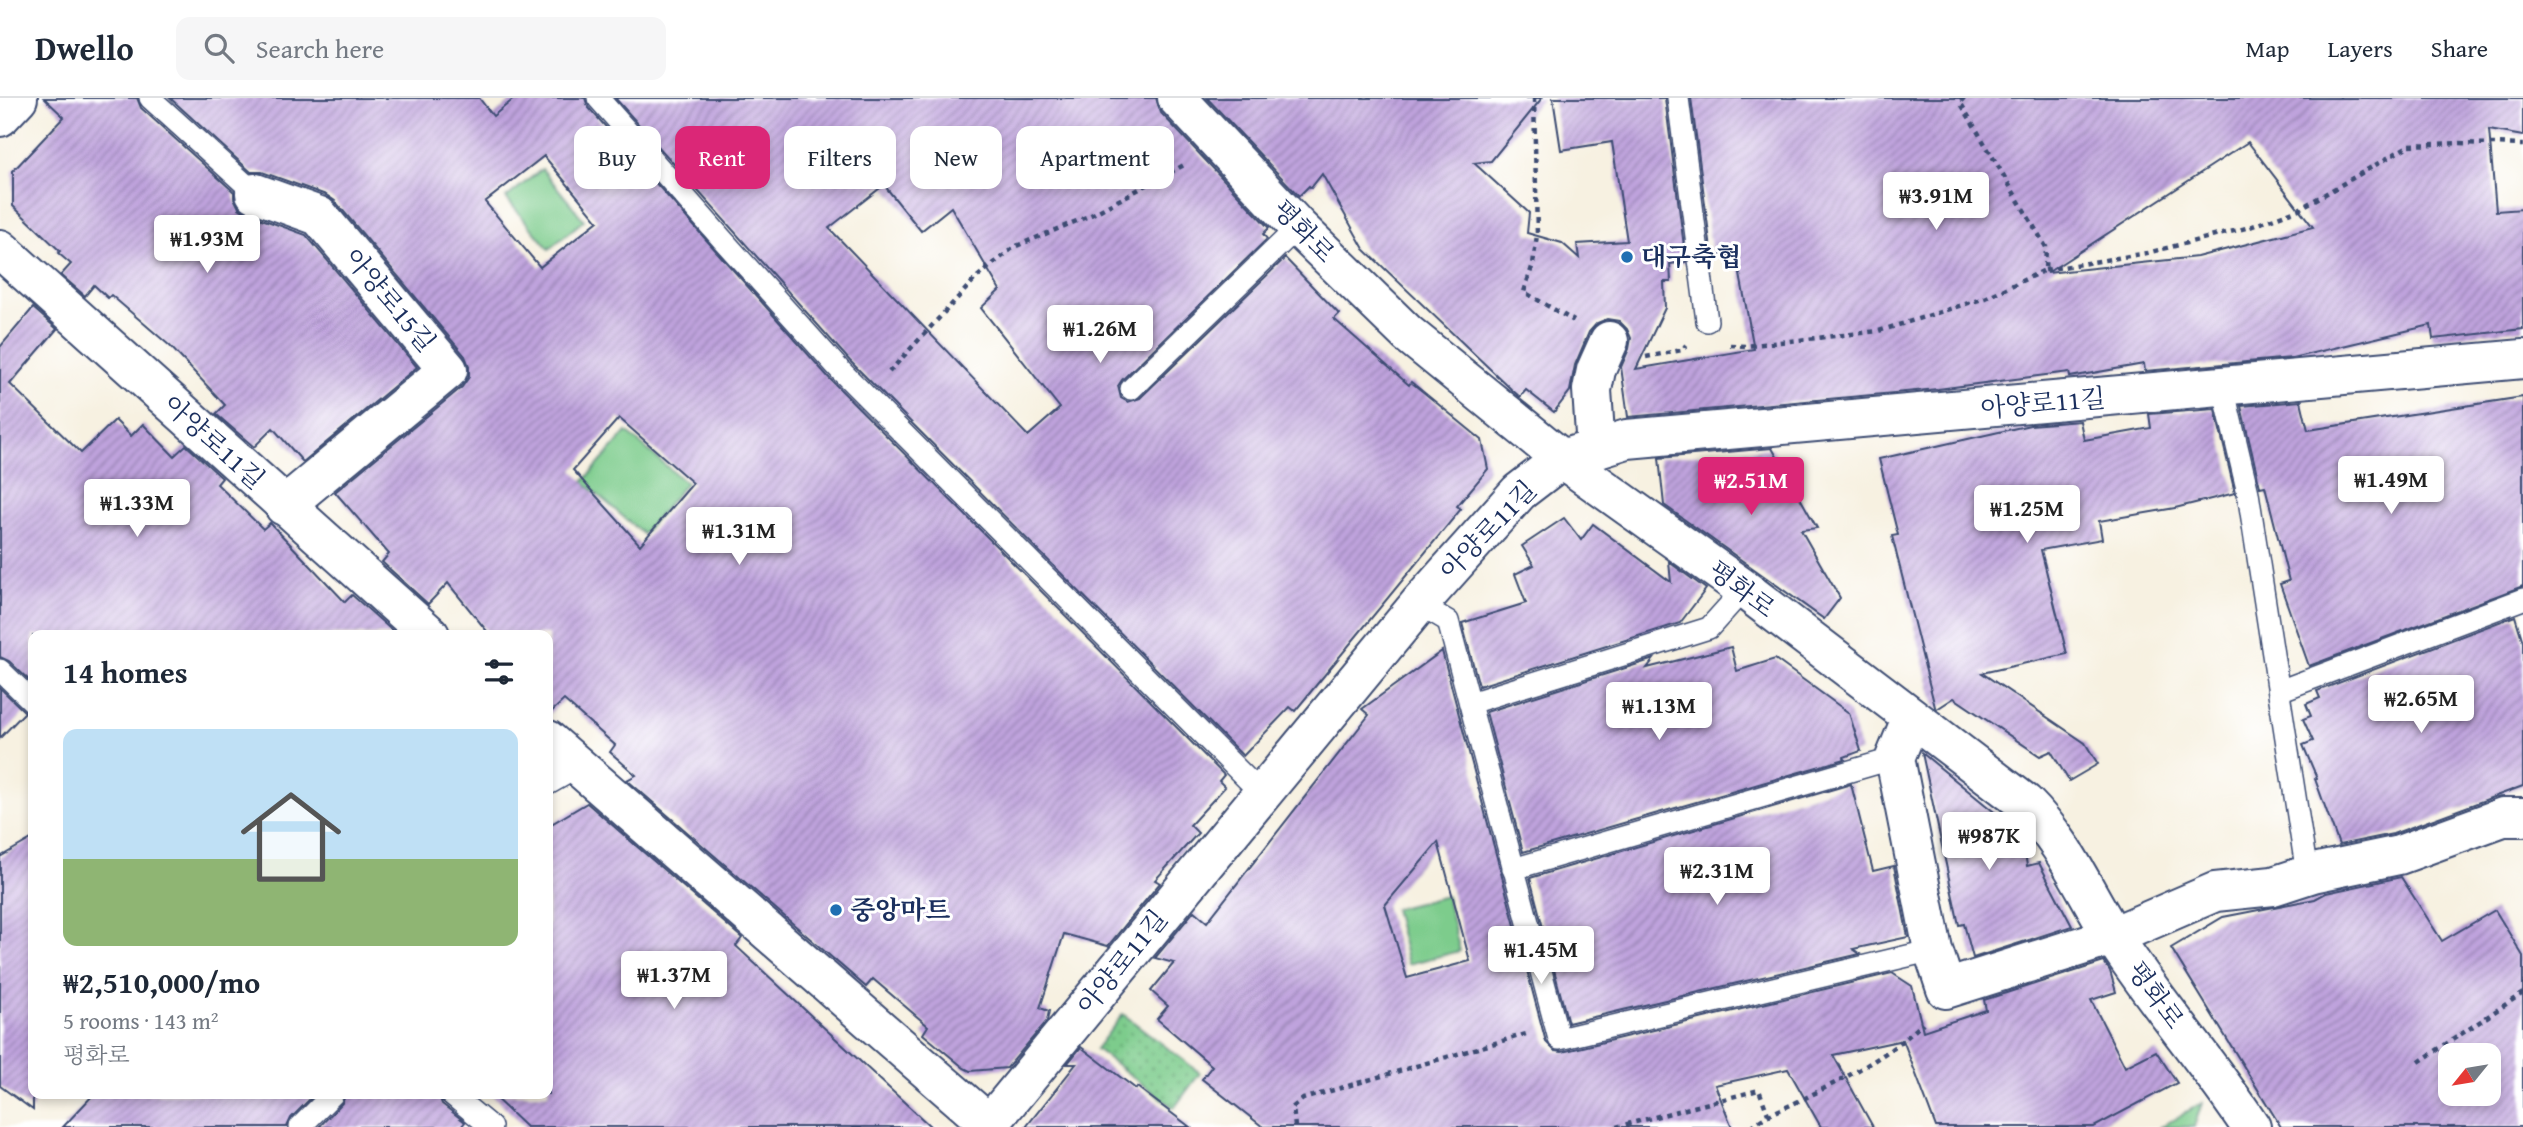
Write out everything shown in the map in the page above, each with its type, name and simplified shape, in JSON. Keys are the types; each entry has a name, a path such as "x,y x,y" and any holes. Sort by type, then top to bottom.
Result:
{"street":[{"path":"0,117 18,98"},
{"name":"평화로","path":"1177,98 1298,226 1408,334 1579,454 1744,589 1911,719 2025,803 2043,822 2075,866 2113,936 2251,1127"},
{"name":"아양로15길","path":"255,193 319,216 448,370 284,506"},
{"name":"아양로11길","path":"0,249 424,630"},
{"path":"1579,454 1596,370 1609,341"},
{"name":"아양로11길","path":"553,752 563,775 988,1126 1419,604 1519,492 1579,454 1627,439 2523,359"},
{"path":"1911,719 1895,758 1933,950 1946,989 2113,936 2215,892 2273,886 2307,874 2399,855 2503,817 2523,817"}],"lane":[{"path":"150,98 255,193"},
{"path":"598,98 840,370 1261,793"},
{"path":"1678,98 1701,328"},
{"path":"1131,389 1298,226"},
{"path":"2223,387 2248,493 2307,874"},
{"path":"1470,703 1709,628 1744,589"},
{"path":"2279,691 2523,599"},
{"path":"1419,604 1448,621 1559,1039 1933,950"},
{"path":"0,670 28,697"},
{"path":"1513,869 1895,758"},
{"path":"300,1127 328,1099"},
{"path":"458,1099 491,1127"}],"path":[{"path":"1534,98 1538,235 1524,292 1609,341 1634,359 1682,350 1701,328 1709,344 1745,346 1879,331 1985,298 2045,270 2147,253 2250,228 2299,209 2410,145 2523,145"},
{"path":"1964,98 1960,102 2046,247 2045,270"},
{"path":"866,395 913,349 977,277 1014,247 1091,215 1185,164 1216,140"},
{"path":"1751,1127 1768,1114 1802,1100 1883,1054 1922,1025 1946,989"},
{"path":"2419,1062 2523,993"},
{"path":"1295,1127 1293,1107 1303,1099 1534,1032 1559,1039"},
{"path":"1616,1127 1759,1090 1768,1114"}],"green space":[{"path":"542,169 584,220 549,249 506,198"},
{"path":"627,432 686,483 643,534 583,482"},
{"path":"1446,896 1460,951 1408,964 1394,909"},
{"path":"1123,1014 1200,1073 1174,1108 1096,1049"},
{"path":"2202,1103 2194,1127 2161,1127"}],"building":[{"path":"44,98 137,98 141,108 234,192 239,208 248,214 306,235 417,367 303,462 273,428 254,447 216,414 225,405 170,346 111,295 108,298 94,285 85,296 61,275 71,264 13,206 13,171 64,117"},
{"path":"170,98 479,98 493,116 515,98 585,98 588,107 605,126 574,126 574,189 661,189 830,379 1224,775 1219,781 1225,787 1190,825 1198,833 1155,880 1160,883 1108,946 1064,934 1040,1008 1049,1011 1047,1021 1007,1068 970,1071 964,1068 923,1034 928,1026 873,979 866,987 627,780 636,775 610,752 615,745 564,700 553,710 553,630 486,630 448,583 428,604 382,562 389,554 335,492 462,387 469,377 469,366 465,356 335,201 326,195 262,172 251,172","holes":["544,156 598,221 540,267 485,202","619,418 693,483 640,545 573,470"]},
{"path":"615,98 1156,98 1161,113 1173,126 1016,126 1016,189 1174,189 1174,127 1269,228 1263,234 1267,239 1122,380 1118,386 1121,398 1128,402 1140,398 1285,258 1339,314 1334,319 1409,385 1411,382 1482,440 1488,469 1457,506 1461,509 1295,711 1290,707 1243,756 850,361 696,189 770,189 770,126 675,126 675,165 661,149 661,126 640,126","holes":["784,126 896,126 896,189 887,189 921,231 951,207 1000,290 981,308 1060,408 1028,436 829,228 879,189 784,189"]},
{"path":"1207,98 1542,98 1491,161 1474,163 1529,213 1527,233 1562,243 1579,258 1577,244 1627,241 1612,142 1561,150 1553,98 1665,98 1686,262 1670,264 1671,282 1664,282 1665,308 1636,369 1754,349 1736,253 1712,257 1691,98 2523,98 2523,136 2489,130 2496,211 2523,209 2523,329 2433,339 2431,325 2292,358 2145,371 2144,364 2070,377 2069,372 1938,389 1628,417 1621,367 1631,338 1619,321 1607,319 1597,323 1589,332 1575,365 1570,391 1554,412 1526,390 1520,397 1364,249 1322,174 1311,188 1309,186 1299,196","holes":["2248,142 2313,227 2197,257 2047,273"]},
{"path":"33,308 57,329 10,384 81,453 115,420 131,436 143,424 174,456 186,445 222,478 217,484 263,529 270,523 345,602 352,595 391,630 28,630 28,679 9,661 0,657 0,347"},
{"path":"2523,397 2523,586 2309,666 2280,584 2289,581 2265,486 2260,487 2241,406 2301,401 2308,430"},
{"path":"2215,409 2235,493 2175,508 2099,521 2102,539 2041,550 2067,654 1982,673 2085,743 2098,764 2069,781 2051,751 2040,756 1954,698 1937,709 1892,536 1898,535 1879,459 2030,425 2080,421 2084,440 2151,428 2149,414"},
{"path":"1772,448 1817,528 1801,530 1840,598 1824,619 1664,505 1659,458"},
{"path":"1564,518 1581,540 1593,524 1671,582 1669,562 1706,589 1680,623 1479,686 1462,623 1526,603 1515,574 1534,565 1522,546"},
{"path":"2515,616 2523,642 2523,786 2393,834 2339,845 2303,745 2313,741 2303,719 2311,716 2306,704 2320,698 2317,691"},
{"path":"1731,647 1737,671 1775,659 1849,713 1861,751 1844,757 1845,759 1523,852 1486,712 1654,659 1647,668"},
{"path":"1442,651 1546,1042 1555,1051 1562,1052 1892,973 1912,986 1923,1031 1986,1010 1984,1000 2104,962 2110,971 2116,992 2091,1000 2125,1067 2156,1051 2177,1083 2094,1127 1936,1127 1903,1040 1833,1055 1873,1127 1821,1127 1788,1069 1715,1085 1732,1127 1263,1127 1202,1079 1212,1066 1157,1019 1168,1006 1151,991 1174,963 1155,958 1194,911 1207,922 1369,715 1362,709","holes":["1438,842 1470,961 1407,978 1385,905"]},
{"path":"0,688 25,712 0,738"},
{"path":"1922,753 2004,820 2010,856 2025,853 2027,866 2039,863 2072,926 1973,958 1964,924 1959,925"},
{"path":"1851,784 1873,871 1894,866 1908,937 1853,949 1860,954 1568,1023 1530,878"},
{"path":"587,803 742,938 736,946 931,1127 526,1127 496,1099 553,1099 553,823"},
{"path":"28,841 28,1099 33,1099 33,1110 0,1086 0,857"},
{"path":"2401,877 2442,941 2495,910 2523,956 2523,1127 2281,1127 2171,948 2223,917 2315,899 2326,893"},
{"path":"1081,1047 1190,1127 1026,1127 1076,1064 1067,1064"},
{"path":"89,1099 310,1099 291,1118 287,1127 63,1127"},
{"path":"344,1099 440,1099 442,1104 465,1122 461,1127 319,1127"}],"place":[{"name":"대구축협","path":"1627,257"},
{"name":"중앙마트","path":"836,910"}]}
